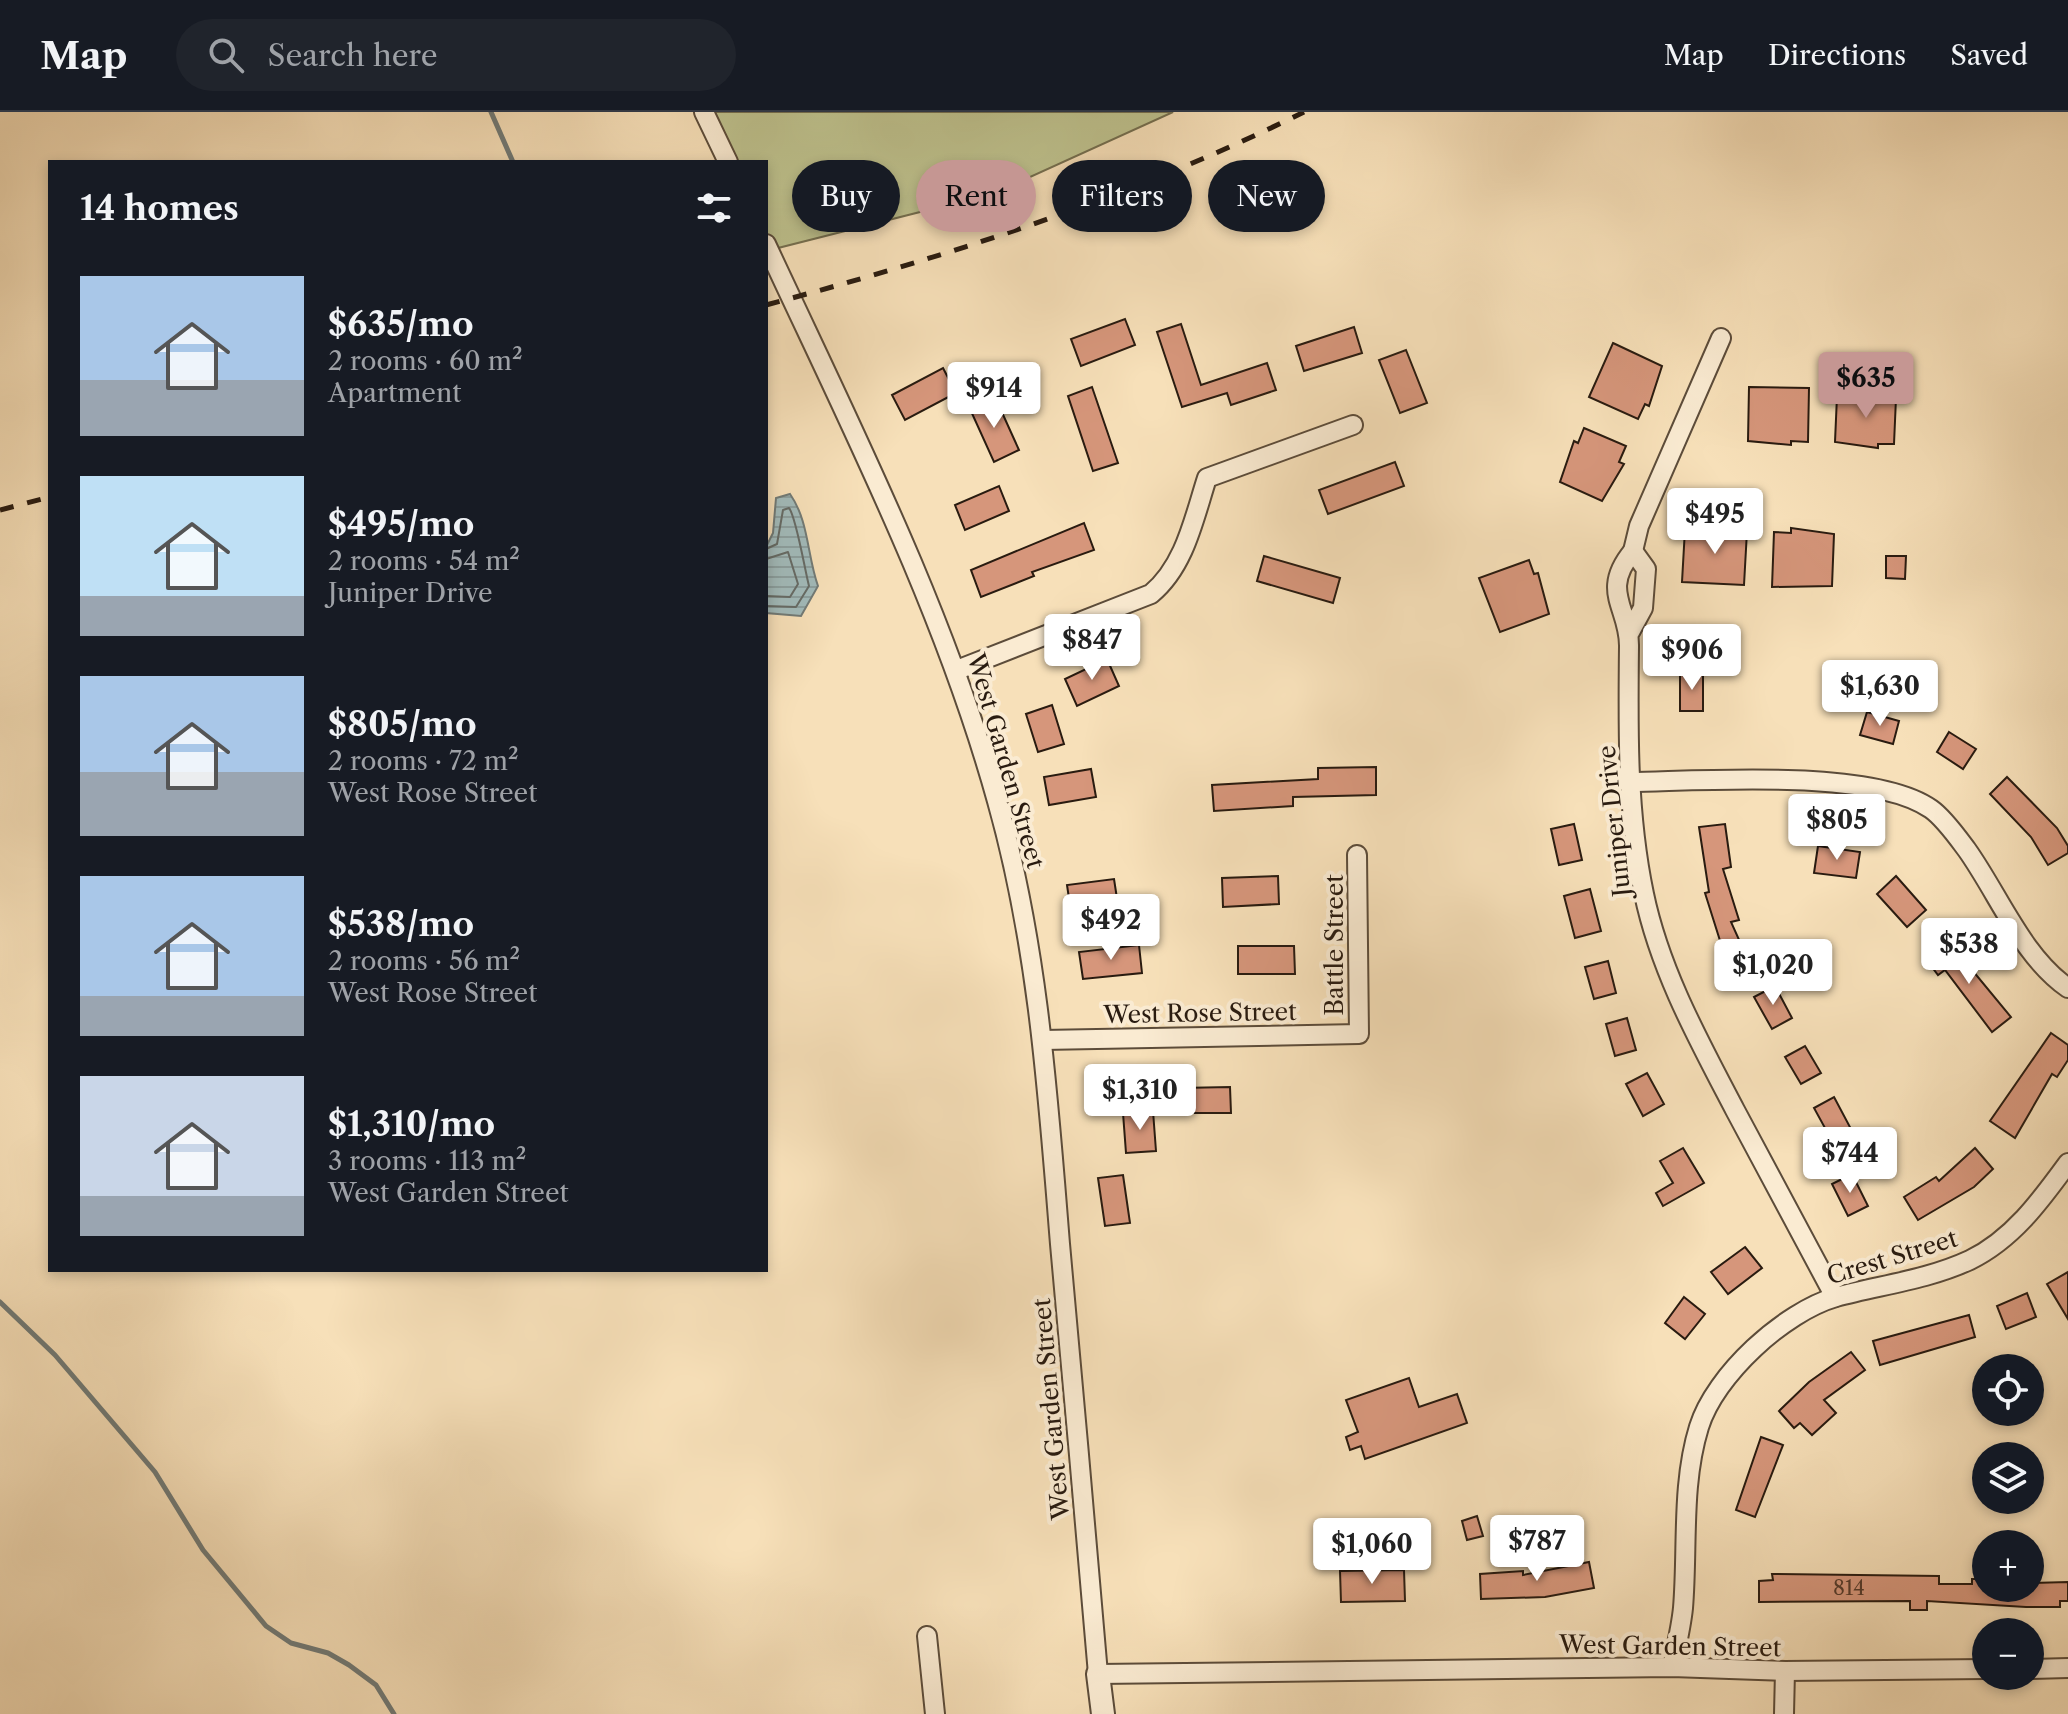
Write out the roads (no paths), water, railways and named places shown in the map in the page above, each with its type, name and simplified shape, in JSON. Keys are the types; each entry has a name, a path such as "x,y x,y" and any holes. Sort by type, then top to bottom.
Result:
{"street":[{"path":"704,112 727,160"},
{"name":"West Garden Street","path":"768,248 917,571 957,670 1011,857 1023,911 1043,1040 1098,1674 1672,1667 1785,1671 1972,1669"},
{"name":"Juniper Drive","path":"1721,338 1639,526 1633,551 1621,566 1617,602 1630,632 1630,782 1644,894 1663,961 1690,1025 1835,1297"},
{"path":"957,670 1151,594 1169,580 1207,478 1353,425"},
{"name":"Juniper Drive","path":"1630,632 1643,608 1646,569 1633,551"},
{"path":"1630,782 1814,780 1882,790 1931,809 1966,848 2031,950 2068,988"},
{"name":"Battle Street","path":"1357,855 1359,1034"},
{"name":"West Rose Street","path":"1043,1040 1359,1034"},
{"name":"Crest Street","path":"1672,1667 1683,1610 1687,1496 1699,1428 1709,1404 1744,1356 1783,1327 1835,1297 1941,1271 1971,1259 2018,1226 2068,1163"},
{"path":"927,1636 935,1714"},
{"path":"2044,1669 2068,1668"},
{"path":"1784,1714 1785,1671"},
{"path":"1098,1674 1103,1714"}],"water":[{"path":"790,494 796,504 818,586 801,616 768,613 768,543 773,533 776,498"}],"waterway":[{"path":"491,112 512,160"},
{"path":"0,1302 55,1355 155,1472 203,1550 266,1626 291,1643 328,1653 349,1665 376,1685 394,1714"}],"railway":[{"path":"768,304 904,266 1040,222 1174,171 1304,112"},
{"path":"0,510 48,498"}]}
